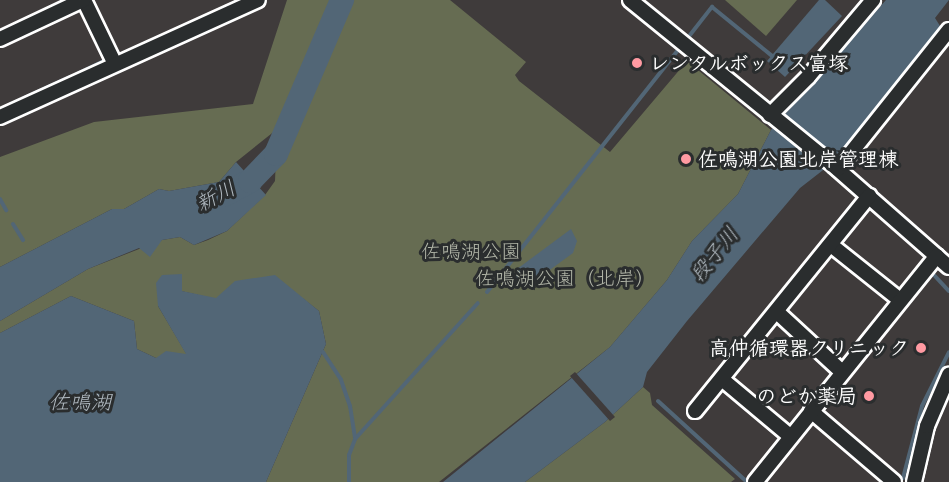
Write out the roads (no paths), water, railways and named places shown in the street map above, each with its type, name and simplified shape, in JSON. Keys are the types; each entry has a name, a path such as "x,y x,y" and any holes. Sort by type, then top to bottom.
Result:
{"street":[{"path":"0,39 84,0 115,64"},
{"path":"0,117 115,64 125,63 258,0"},
{"path":"630,0 836,168 938,262 899,299 754,482"},
{"path":"773,117 873,0"},
{"path":"836,168 949,30"},
{"path":"695,411 723,380 868,196"},
{"path":"831,245 899,299"},
{"path":"777,312 841,371"},
{"path":"914,482 927,426 949,375"},
{"path":"723,380 790,436"},
{"path":"811,411 894,482"}],"water":[{"path":"819,0 825,0 842,16 785,77 767,61"},
{"name":"段子川","path":"886,0 949,0 935,18 942,29 845,153 800,188 687,321 647,372 643,387 605,422 525,482 443,482 610,347 667,280 692,241 738,194 771,130"},
{"path":"236,162 266,195 227,231 194,245 180,237 162,240 150,257 139,248 88,269 0,321 0,267 112,209 124,209 159,189 169,191 219,182"},
{"path":"571,229 577,241 573,253 525,288 515,282 517,269"},
{"name":"佐鳴湖","path":"182,274 182,291 216,298 235,281 275,275 319,311 326,344 266,482 0,482 0,333 71,296 134,321 137,349 156,358 166,351 186,354 158,306 156,283 162,275"}],"waterway":[{"name":"新川","path":"224,195 250,181 276,154 342,0"},
{"path":"690,35 712,7 772,56"},
{"path":"487,292 677,51"},
{"path":"77,74 106,60"},
{"path":"24,98 70,77"},
{"path":"0,110 12,104"},
{"path":"0,199 6,210"},
{"path":"13,224 23,240"},
{"path":"933,274 949,291"},
{"path":"349,482 349,455 355,439 478,303"},
{"path":"323,352 341,380 350,406 355,438"},
{"path":"903,478 922,406 949,352"},
{"path":"658,401 747,482"}],"place":[{"name":"レンタルボックス富塚","path":"637,63"},
{"name":"佐鳴湖公園北岸管理棟","path":"686,159"},
{"name":"高仲循環器クリニック","path":"921,348"},
{"name":"のどか薬局","path":"869,396"}],"park label":[{"name":"佐鳴湖公園","path":"471,251"},
{"name":"佐鳴湖公園（北岸）","path":"565,278"}]}
